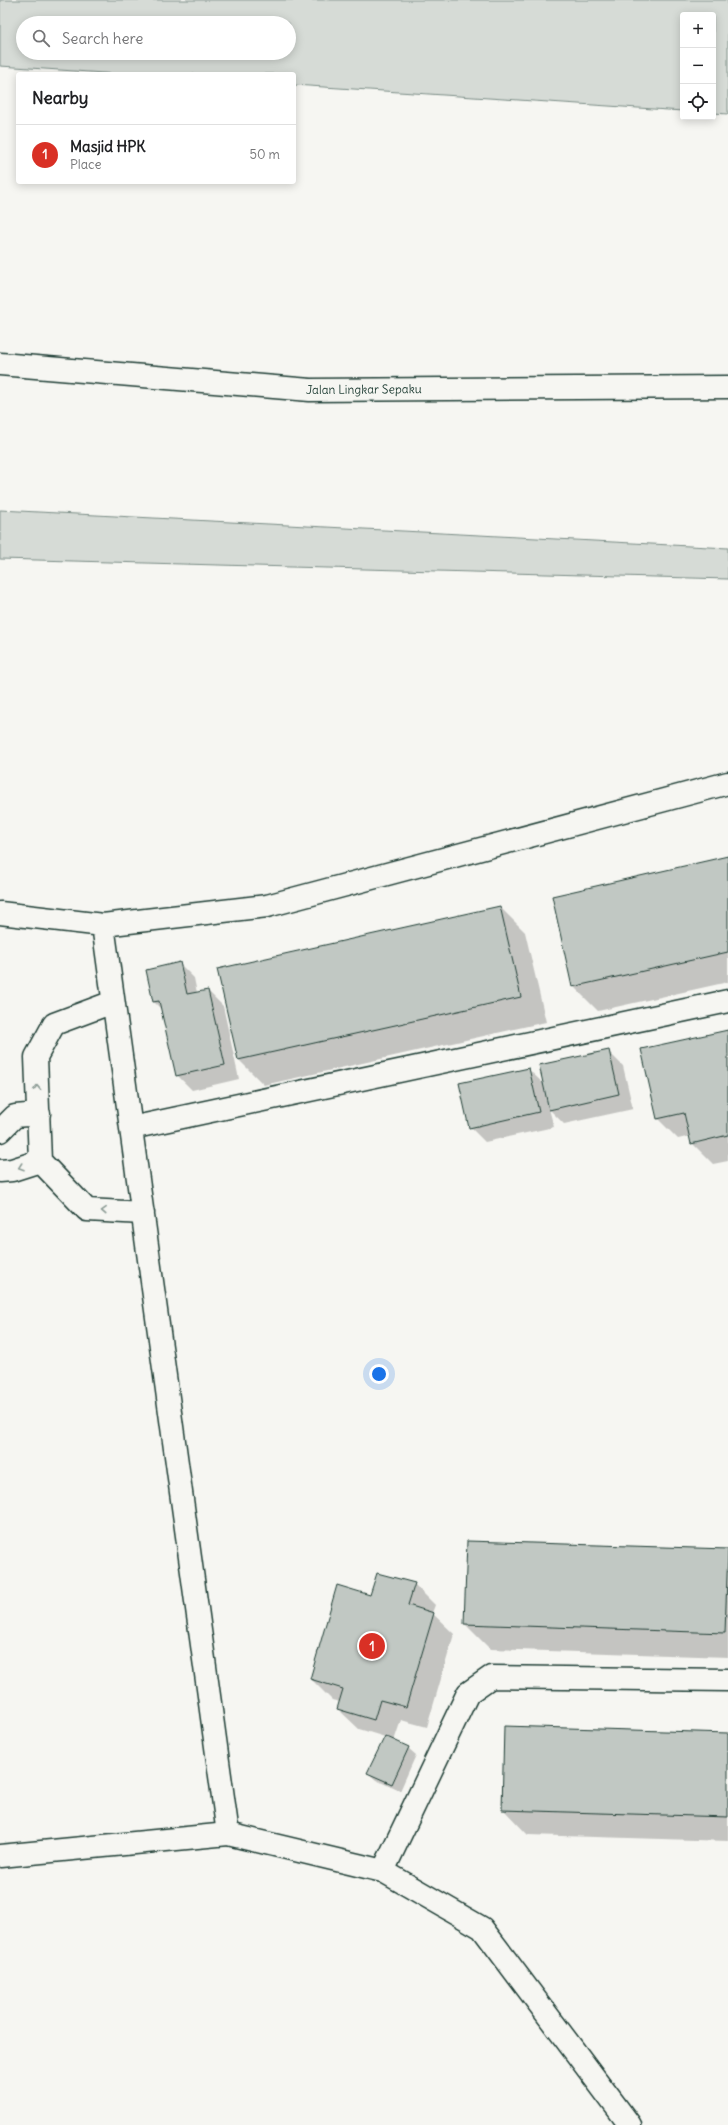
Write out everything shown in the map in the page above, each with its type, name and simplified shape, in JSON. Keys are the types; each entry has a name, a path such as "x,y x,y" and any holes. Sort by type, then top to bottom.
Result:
{"street":[{"name":"Jalan Lingkar Sepaku","path":"0,364 310,390 728,387"},
{"path":"0,913 103,925 268,906 728,782"},
{"path":"103,925 228,1834"},
{"path":"131,1128 728,1001"},
{"path":"113,1002 54,1024 36,1057 40,1160 87,1210 143,1213"},
{"path":"0,1131 16,1116 38,1114"},
{"path":"0,1171 12,1170 40,1160"},
{"path":"383,1872 468,1693 491,1677 728,1680"},
{"path":"0,1856 228,1834 383,1872 482,1928 630,2125"}],"shaded area":[{"path":"0,0 728,0 728,114 716,113 716,12 680,12 680,111 296,85 296,72 89,72 0,66"},
{"path":"0,510 728,548 728,579 0,559"}],"building":[{"path":"728,856 728,952 572,987 552,896"},
{"path":"500,906 521,997 238,1060 217,969"},
{"path":"180,962 187,994 208,990 225,1065 176,1076 159,1001 153,1002 146,970"},
{"path":"728,1030 728,1135 691,1144 684,1113 657,1119 641,1049"},
{"path":"609,1050 619,1094 549,1110 539,1065"},
{"path":"529,1068 539,1112 469,1128 459,1083"},
{"path":"467,1541 728,1549 725,1633 464,1624"},
{"path":"377,1573 415,1583 408,1605 434,1613 406,1707 380,1700 374,1720 337,1709 343,1689 310,1679 337,1585 370,1595"},
{"path":"504,1726 728,1733 728,1817 502,1810"},
{"path":"385,1736 409,1747 392,1784 367,1773"}],"place":[{"name":"Masjid HPK","path":"372,1646"}]}
